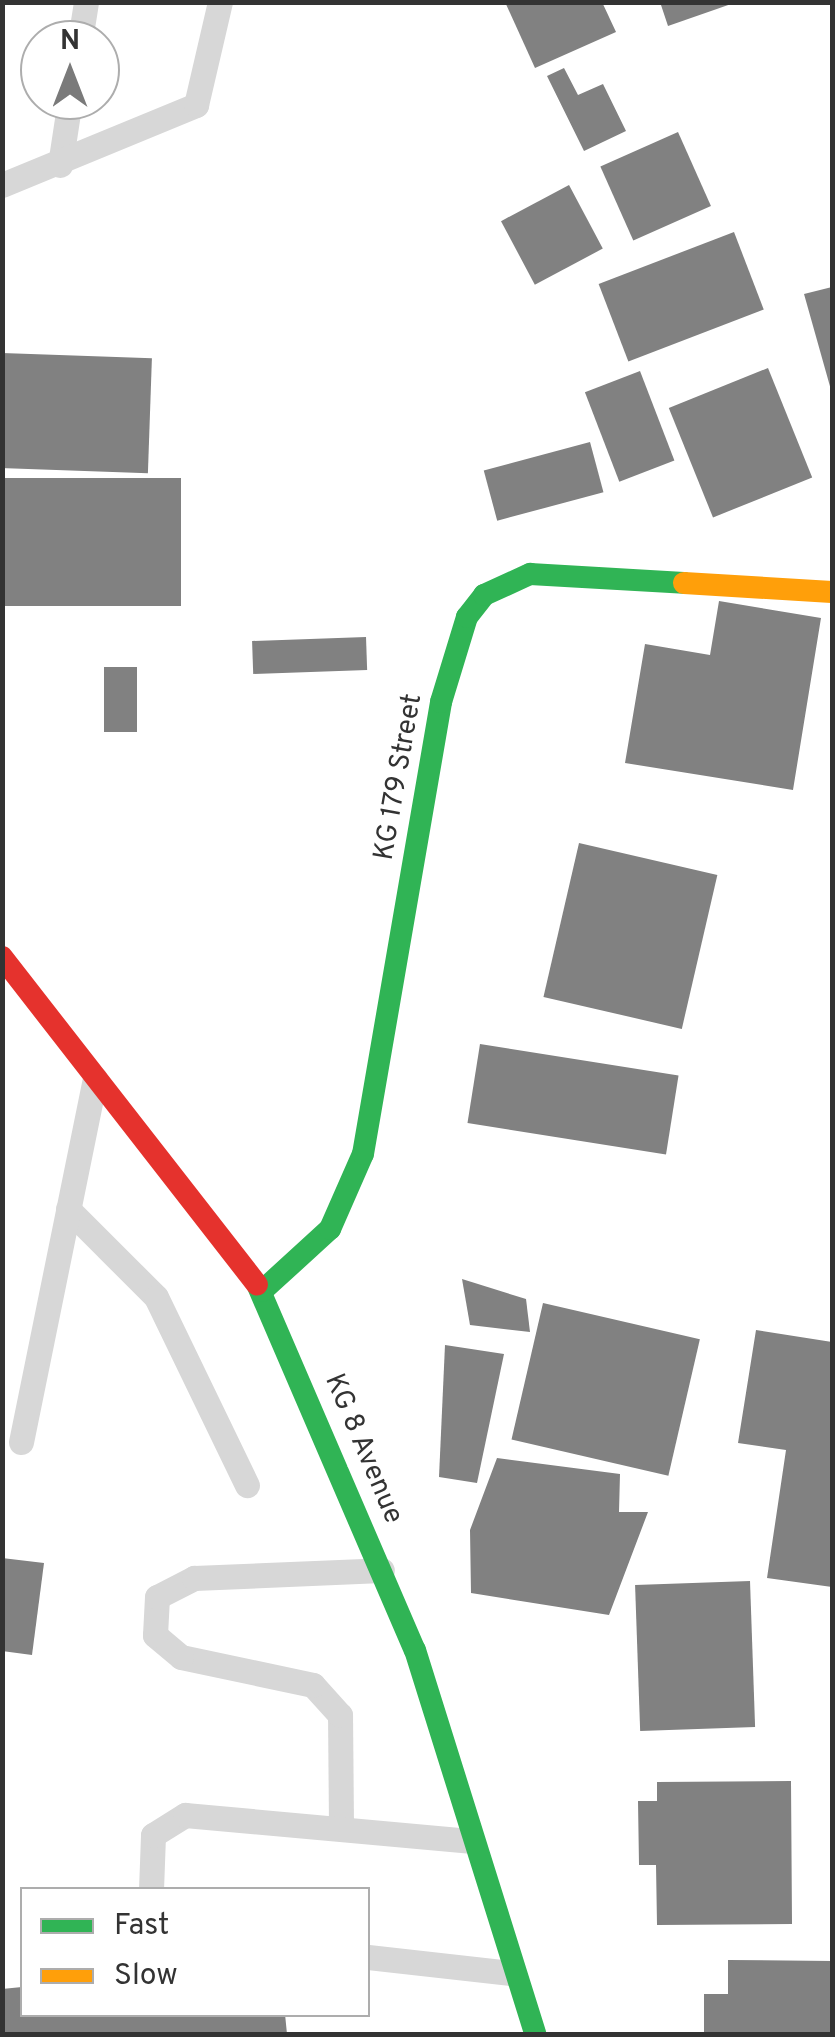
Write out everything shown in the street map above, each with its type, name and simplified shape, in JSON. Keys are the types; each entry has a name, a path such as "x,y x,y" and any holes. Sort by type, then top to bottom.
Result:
{"street":[{"name":"KG 179 Street","path":"262,1291 330,1229 364,1154 441,702 466,617 484,595 530,574 832,592"},
{"name":"KG 8 Avenue","path":"2,957 262,1291 382,1570 512,1974 535,2034"}],"lane":[{"path":"2,185 60,165 196,105 220,2"},
{"path":"60,165 67,120"},
{"path":"21,1442 95,1078"},
{"path":"68,1209 156,1297 246,1485"},
{"path":"341,1826 340,1715 313,1685 181,1657 155,1635 157,1597 194,1578 382,1570"},
{"path":"152,1887 153,1835 185,1815 341,1826 470,1841"},
{"path":"370,1957 512,1974"}],"building":[{"path":"505,2 602,2 616,32 535,68"},
{"path":"660,2 734,2 734,3 668,26"},
{"path":"564,68 578,95 603,84 626,131 584,151 547,76"},
{"path":"678,132 711,206 633,241 600,167"},
{"path":"569,185 603,249 535,285 501,221"},
{"path":"734,232 764,309 628,361 599,284"},
{"path":"832,287 832,390 831,390 804,294"},
{"path":"2,353 152,358 148,473 2,468"},
{"path":"768,368 812,477 713,517 669,408"},
{"path":"640,371 674,461 619,482 585,392"},
{"path":"590,442 603,492 497,521 484,470"},
{"path":"2,478 181,478 181,606 2,606"},
{"path":"719,601 821,618 793,790 625,763 645,644 710,655"},
{"path":"366,637 367,670 253,674 252,641"},
{"path":"104,667 137,667 137,732 104,732"},
{"path":"579,843 717,875 682,1029 543,997"},
{"path":"480,1044 679,1075 666,1154 467,1123"},
{"path":"462,1279 526,1299 530,1332 470,1325"},
{"path":"543,1303 700,1339 668,1476 512,1439"},
{"path":"756,1330 832,1342 832,1587 767,1578 786,1450 738,1443"},
{"path":"445,1345 504,1354 477,1483 439,1477"},
{"path":"497,1458 620,1474 619,1512 648,1512 609,1615 471,1593 470,1530"},
{"path":"2,1558 44,1563 32,1655 2,1651"},
{"path":"750,1581 755,1727 640,1731 635,1585"},
{"path":"791,1781 792,1924 657,1925 656,1865 639,1865 638,1801 657,1801 657,1782"},
{"path":"728,1960 832,1961 832,2034 704,2034 704,1994 728,1994"},
{"path":"20,1987 20,2017 285,2017 287,2034 2,2034 2,1989"}],"traffic: fast":[{"path":"262,1291 330,1229 363,1154 441,702 467,617 484,595 530,574 684,583"},
{"path":"257,1284 415,1650 535,2034"}],"traffic: slow":[{"path":"684,583 832,592"}],"traffic: jam":[{"path":"2,957 257,1284"}]}
